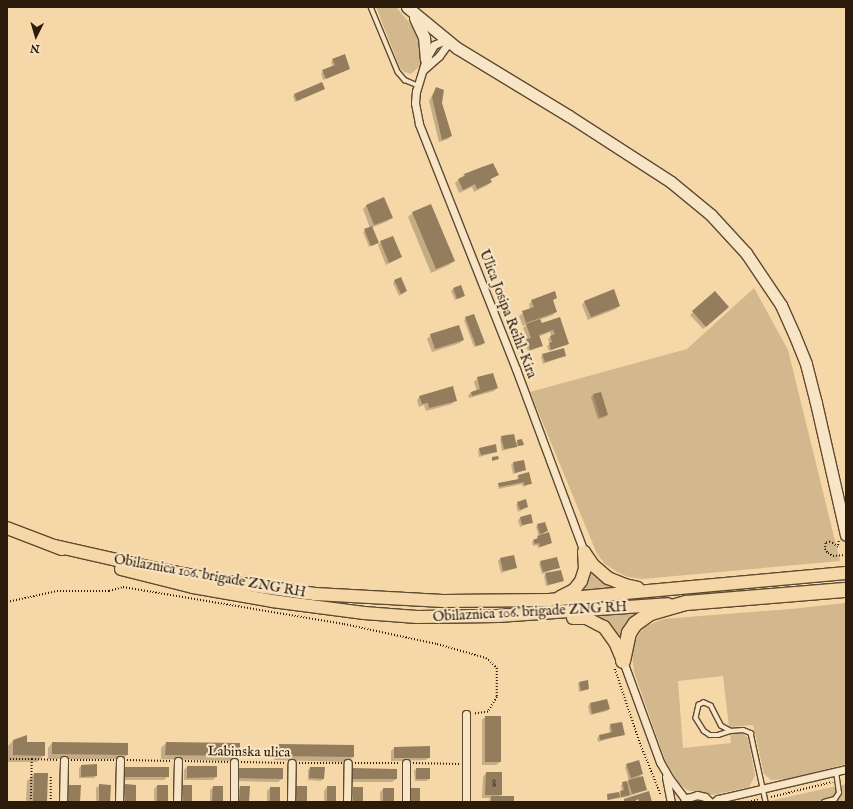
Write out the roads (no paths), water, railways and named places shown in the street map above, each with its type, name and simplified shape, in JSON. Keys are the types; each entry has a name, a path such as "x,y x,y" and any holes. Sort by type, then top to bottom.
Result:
{"highway":[{"name":"Obilaznica 106. brigade ZNG RH","path":"687,603 846,590"},
{"path":"618,662 626,640 635,624 651,613 687,603"}],"main road":[{"path":"409,9 449,42 671,182 711,215 746,253 781,305 804,359 816,403 842,536"},
{"path":"409,9 424,37 426,59"},
{"name":"Obilaznica 106. brigade ZNG RH","path":"7,528 104,565 163,581 272,601 364,613 452,618 538,614 687,603"},
{"name":"Obilaznica 106. brigade ZNG RH","path":"55,546 159,570 219,581 315,594 443,601 550,600 846,573"},
{"path":"584,552 600,572 616,582 635,588 661,591"},
{"path":"550,600 574,590 581,581 584,569 584,552"},
{"path":"538,614 558,619 586,618 595,622 610,634 618,662"}],"street":[{"path":"423,70 439,56 449,42 443,41 434,45 426,59"},
{"name":"Ulica Josipa Reihl-Kira","path":"426,59 417,85 415,103 419,124 516,369 584,552"},
{"path":"618,662 664,769 685,801 692,796 701,796 710,802"},
{"path":"466,714 466,802"},
{"path":"63,802 64,760"},
{"path":"119,802 120,760"},
{"path":"177,802 178,761"},
{"path":"234,762 234,802"},
{"path":"291,802 292,763"},
{"path":"347,802 348,763"},
{"path":"406,763 406,802"},
{"path":"664,769 671,794 671,802"},
{"path":"714,802 718,799 846,770"}],"lane":[{"path":"371,7 398,72 405,80 417,85"},
{"path":"730,731 721,726 712,706 704,703 699,705 696,718 704,731 710,734 718,735 730,731 746,730 751,733 766,800"},
{"path":"824,802 838,796 839,791 836,772"}]}
